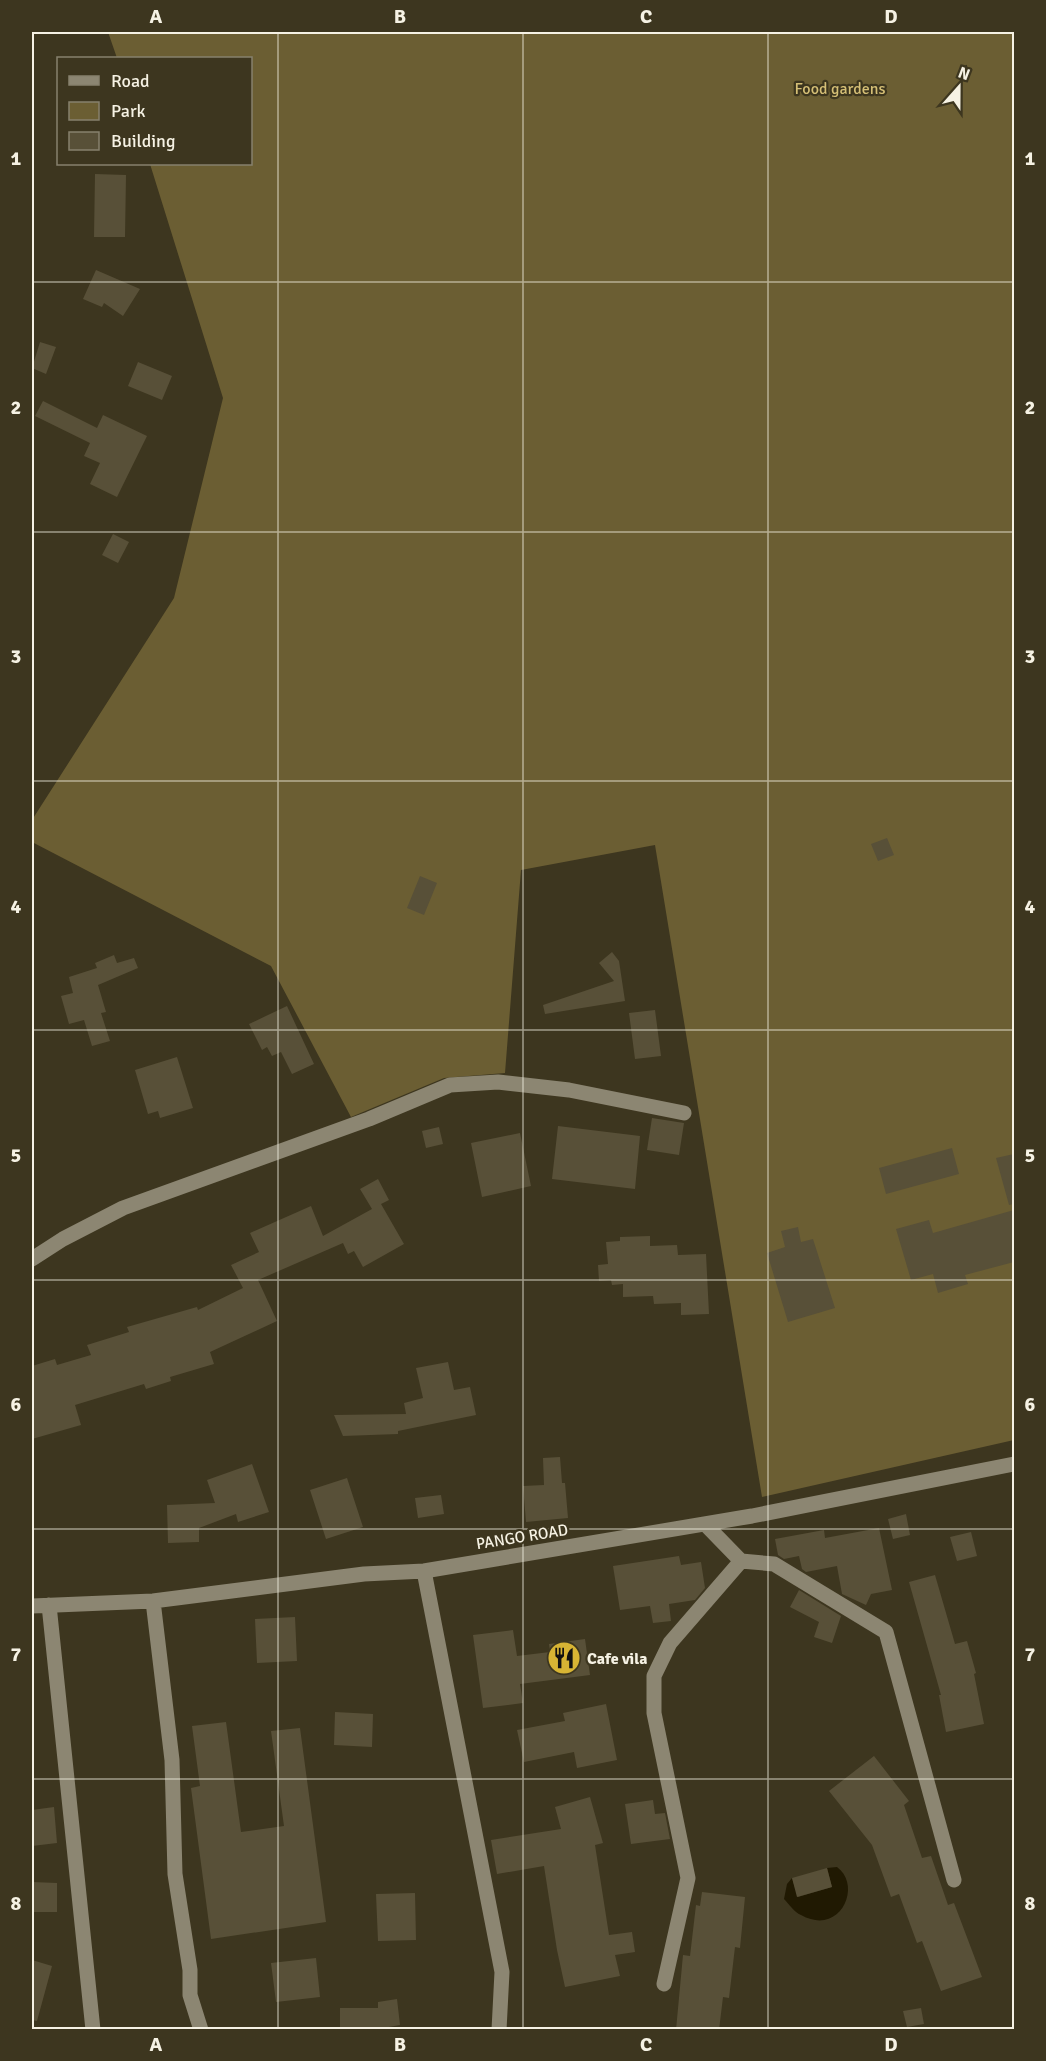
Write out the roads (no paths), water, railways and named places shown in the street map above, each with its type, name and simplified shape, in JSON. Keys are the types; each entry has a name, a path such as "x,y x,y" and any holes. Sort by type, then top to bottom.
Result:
{"street":[{"path":"32,1259 63,1239 123,1208 369,1119 450,1085 498,1083 569,1090 684,1113"},
{"name":"PANGO ROAD","path":"32,1606 153,1601 364,1574 424,1570 705,1524 1014,1464"},
{"path":"705,1524 741,1561 774,1564 886,1632 954,1880"},
{"path":"664,1984 688,1878 654,1713 654,1676 670,1643 741,1561"},
{"path":"424,1570 502,1972 499,2030"},
{"path":"153,1601 172,1760 175,1874 190,1970 190,1995 201,2030"},
{"path":"49,1605 93,2030"}],"place":[{"name":"Cafe vila","path":"564,1658"}],"park label":[{"name":"Food gardens","path":"840,88"}]}
